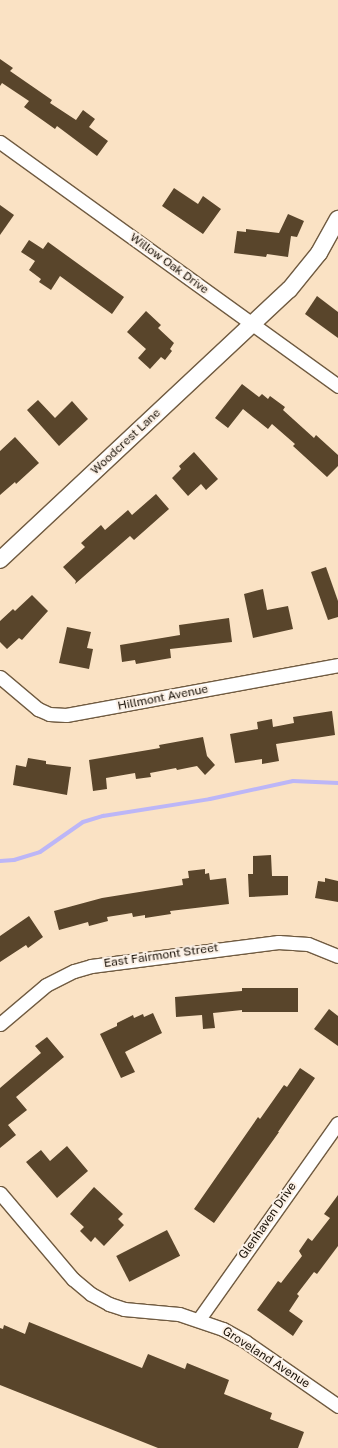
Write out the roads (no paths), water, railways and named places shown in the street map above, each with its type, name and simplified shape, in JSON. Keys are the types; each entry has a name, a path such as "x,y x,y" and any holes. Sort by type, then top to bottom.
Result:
{"street":[{"name":"Willow Oak Drive","path":"0,142 338,386"},
{"name":"Woodcrest Lane","path":"0,560 289,290 306,270 325,243 338,219"},
{"name":"Hillmont Avenue","path":"0,677 38,709 49,714 66,715 338,664"},
{"name":"East Fairmont Street","path":"0,1024 46,985 74,971 91,966 278,942 308,944 338,956"},
{"name":"Glenhaven Drive","path":"199,1319 338,1123"},
{"name":"Groveland Avenue","path":"0,1193 73,1279 91,1294 109,1304 124,1309 173,1313 199,1319 240,1338 338,1406"}],"waterway":[{"path":"0,861 14,860 40,852 83,822 103,816 210,799 293,781 338,783"}]}
